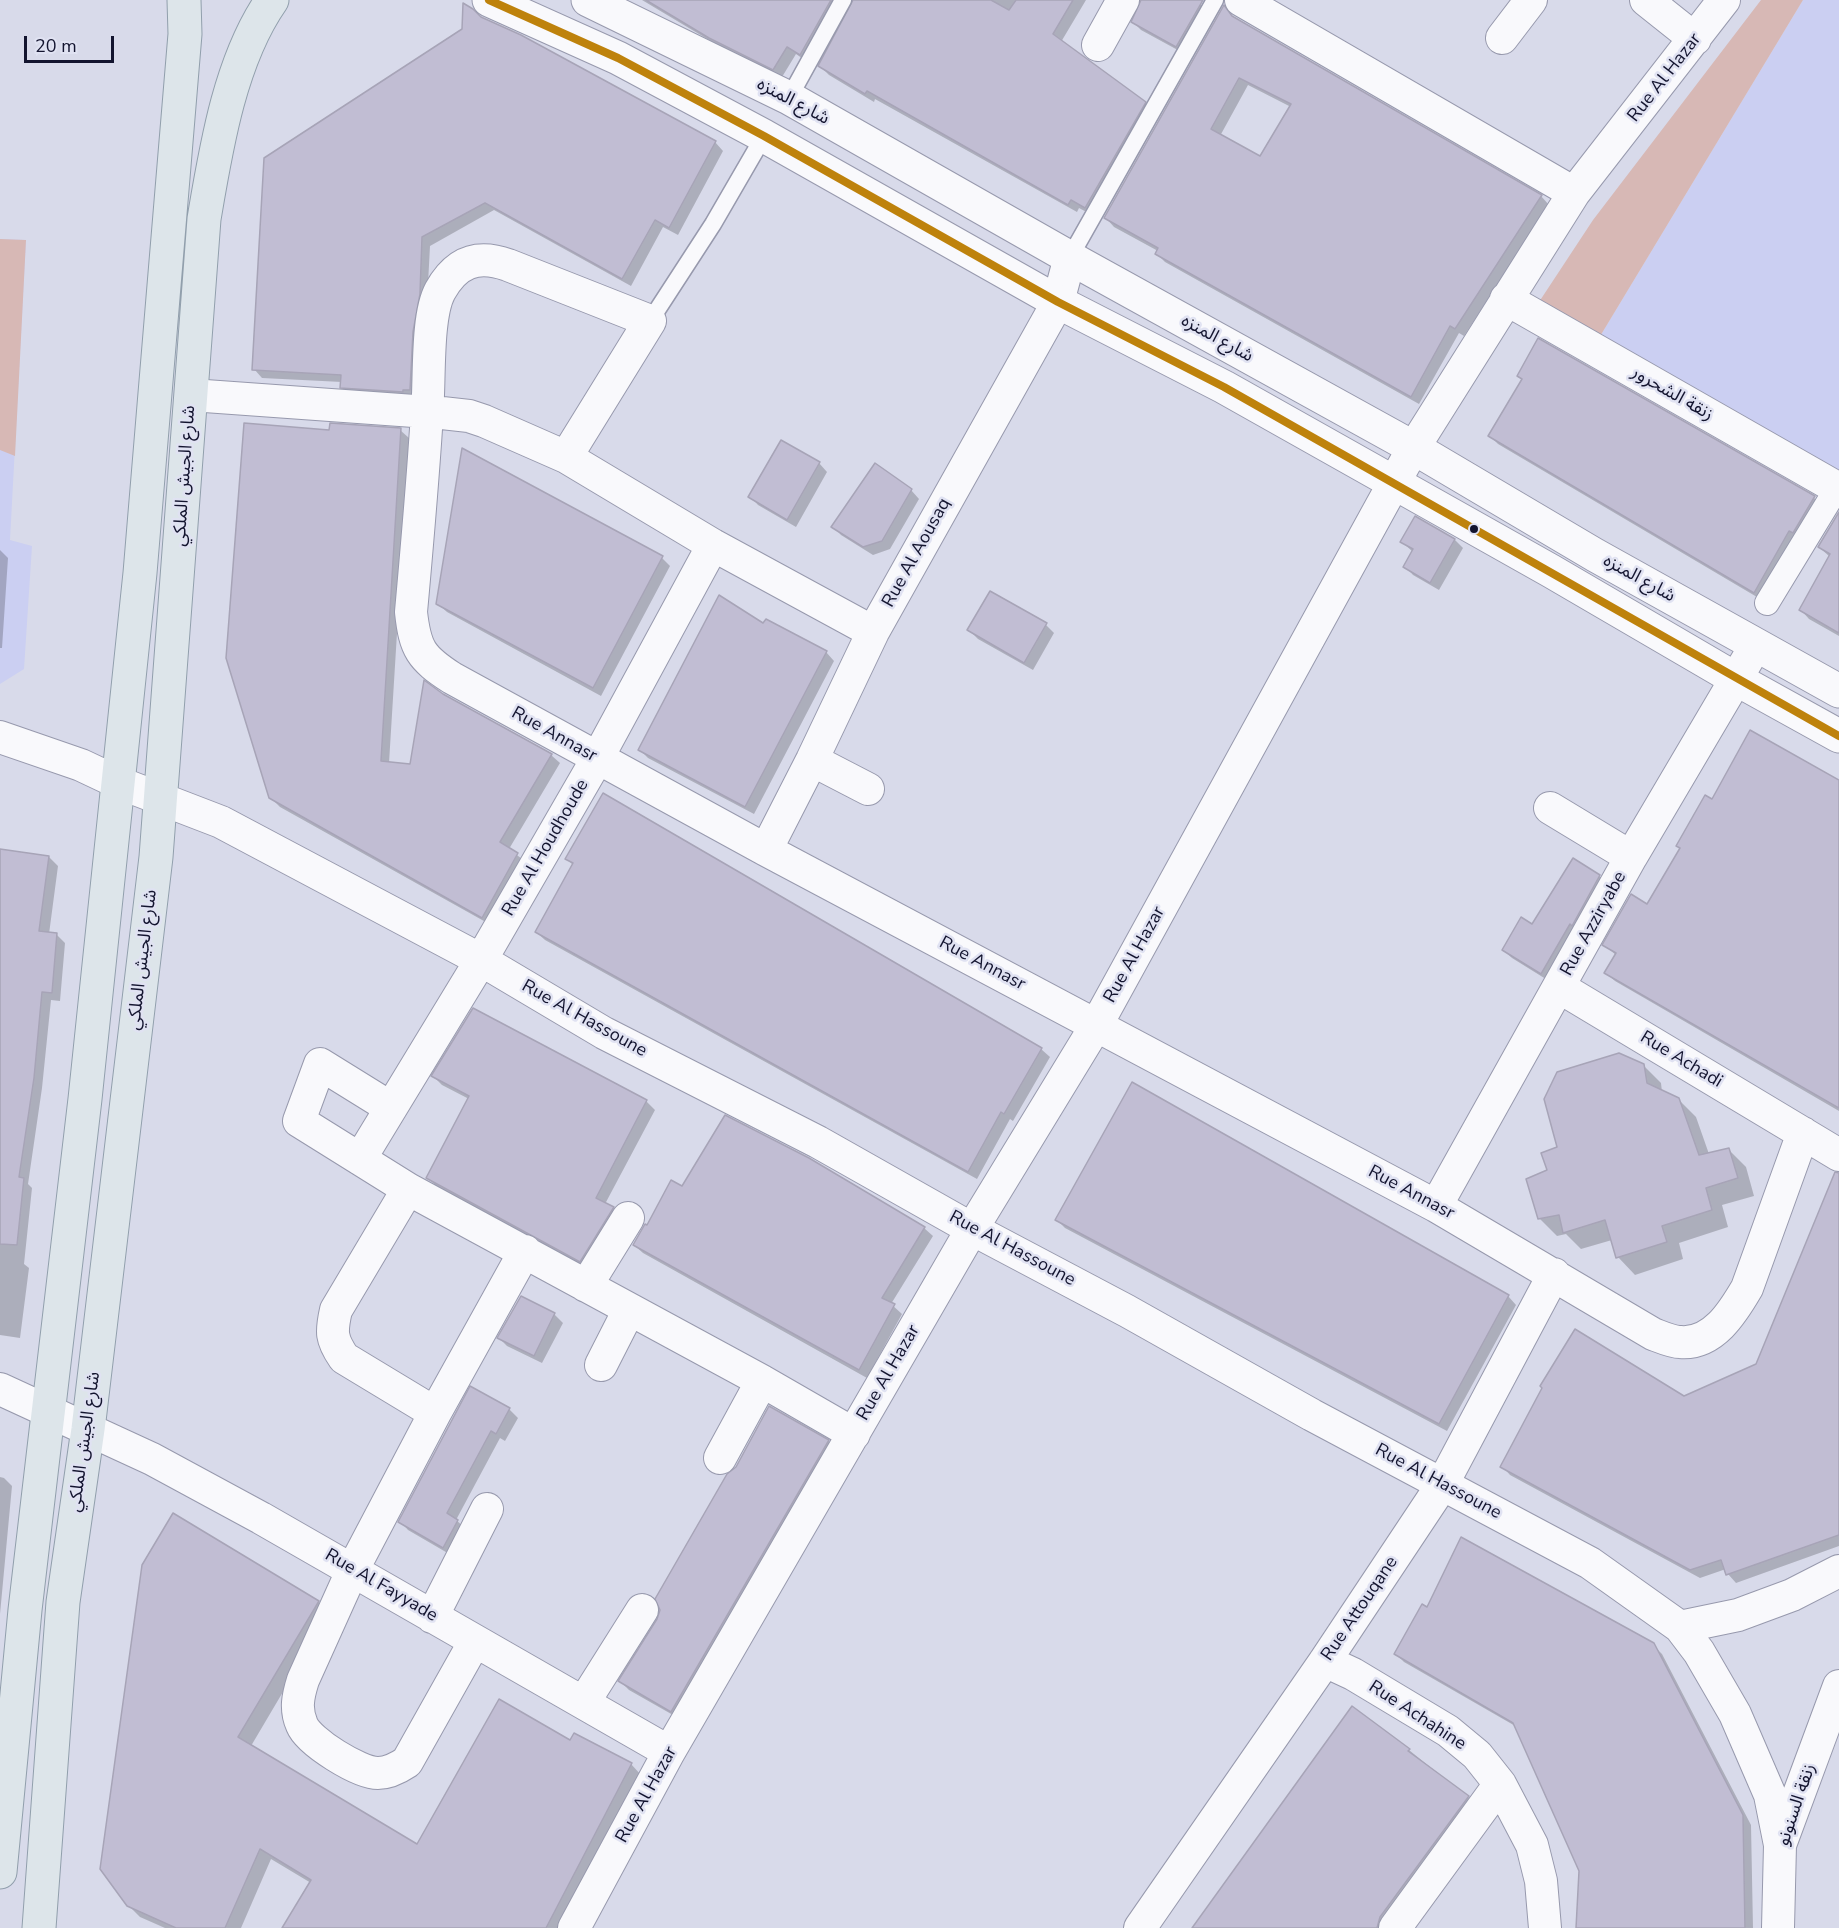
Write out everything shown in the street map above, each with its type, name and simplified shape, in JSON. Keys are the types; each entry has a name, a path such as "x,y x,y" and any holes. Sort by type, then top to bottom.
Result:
{"main road":[{"name":"شارع الجيش الملكي","path":"0,1872 25,1610 85,1099 140,573 185,34 184,0"},
{"name":"شارع الجيش الملكي","path":"39,1928 63,1602 88,1429 156,856 204,219 217,147 232,90 248,44 272,0"}],"street":[{"name":"شارع المنزه","path":"489,0 618,58 764,136 1058,302 1224,387 1839,736"},
{"name":"شارع المنزه","path":"588,0 789,98 1414,448 1595,555 1839,691"},
{"path":"1098,45 1123,0"},
{"path":"1241,0 1574,193"},
{"path":"1502,38 1532,0"},
{"path":"1646,0 1695,39"},
{"name":"Rue Al Hazar","path":"574,1928 669,1752 972,1229 1097,1024 1414,448 1574,193 1724,0"},
{"name":"Rue Al Aousaq","path":"766,850 873,632 1058,302 1070,257"},
{"name":"Rue Annasr","path":"650,321 501,262 469,261 448,279 440,291 432,319 428,412 411,612 414,634 419,648 430,664 597,759 1436,1206 1653,1334 1681,1342 1701,1339 1719,1327 1733,1311 1747,1288 1803,1133"},
{"name":"زنقة الشحرور","path":"1506,299 1838,488"},
{"path":"566,457 650,321"},
{"path":"191,395 469,416 566,457 713,545 873,632"},
{"path":"1767,603 1838,488"},
{"name":"Rue Al Houdhoude","path":"360,1159 481,960 597,759 713,545"},
{"name":"Rue Azziryabe","path":"1436,1206 1631,857 1756,645"},
{"name":"Rue Al Hassoune","path":"0,737 81,765 117,782 220,822 481,960 604,1033 818,1142 1312,1415 1590,1563 1680,1627 1699,1652 1736,1714 1770,1795 1780,1845"},
{"path":"812,760 868,789"},
{"path":"1550,808 1631,857"},
{"name":"Rue Achadi","path":"1559,987 1839,1155"},
{"path":"391,1108 320,1064 299,1121 408,1189 762,1381 854,1434"},
{"path":"408,1189 336,1310 332,1328 334,1343 344,1358 435,1413"},
{"path":"586,1286 628,1218"},
{"path":"475,1641 407,1761 395,1770 375,1773 362,1770 313,1740 302,1727 297,1710 297,1696 353,1569 435,1413 525,1251"},
{"name":"Rue Attouqane","path":"1140,1928 1325,1661 1442,1485 1554,1274"},
{"path":"601,1365 629,1310"},
{"path":"720,1458 762,1381"},
{"name":"Rue Al Fayyade","path":"0,1389 152,1459 353,1569 432,1617 669,1752"},
{"path":"432,1617 487,1509"},
{"path":"1680,1627 1738,1615 1792,1595 1839,1571"},
{"path":"584,1702 642,1610"},
{"name":"Rue Achahine","path":"1325,1661 1353,1674 1448,1731 1477,1755 1500,1784 1532,1845 1541,1881 1545,1928"},
{"name":"زنقة السنونو","path":"1778,1928 1780,1845 1836,1701"},
{"path":"1395,1928 1500,1784"}],"lane":[{"path":"789,98 843,0"},
{"path":"1070,257 1215,0"},
{"path":"650,321 713,224 764,136"}],"shaded area":[{"path":"1761,0 1803,0 1599,338 1539,302 1593,220"},
{"path":"1803,0 1839,0 1839,475 1599,338"},
{"path":"0,239 26,240 10,540 32,546 24,669 0,684"},
{"path":"0,239 26,240 15,456 0,450"}],"building":[{"path":"646,0 831,0 800,55 787,47 773,70 709,38"},
{"path":"853,0 991,0 1009,10 1016,0 1073,0 1053,34 1146,102 1085,208 1071,200 1068,205 867,91 865,94 818,66"},
{"path":"1141,0 1203,0 1176,47 1131,22"},
{"path":"463,3 481,17 521,35 716,141 669,228 655,220 622,279 485,203 422,237 420,294 413,332 410,390 403,390 403,392 340,388 341,375 252,370 264,158 462,29"},
{"path":"1224,5 1232,16 1542,195 1455,329 1450,326 1411,397 1155,254 1158,248 1104,218","holes":["1239,78 1291,104 1260,156 1211,129"]},
{"path":"1538,338 1815,496 1793,533 1789,531 1754,593 1488,436 1522,379 1517,376"},
{"path":"244,423 329,430 330,423 401,428 381,761 410,764 424,680 443,694 552,754 500,842 518,853 482,918 269,798 226,658"},
{"path":"781,440 820,462 787,520 748,497"},
{"path":"462,448 663,556 593,688 436,604"},
{"path":"875,463 912,489 882,541 863,547 831,527"},
{"path":"1839,512 1839,633 1799,610 1830,554 1818,547"},
{"path":"1415,516 1455,539 1430,583 1403,567 1413,549 1400,542"},
{"path":"990,591 1047,623 1024,663 967,630"},
{"path":"719,595 763,623 766,619 827,651 745,807 638,750"},
{"path":"1750,730 1839,780 1839,1108 1604,973 1616,953 1602,945 1631,894 1647,904 1680,848 1676,846 1705,795 1712,799"},
{"path":"603,793 1042,1048 1004,1114 1001,1112 968,1172 535,932 573,863 565,859"},
{"path":"0,849 49,856 39,931 57,933 52,993 42,992 34,1078 19,1177 24,1178 17,1245 0,1244"},
{"path":"1573,858 1600,875 1572,926 1570,924 1541,974 1502,950 1521,917 1532,924"},
{"path":"473,1008 647,1100 596,1198 614,1207 580,1262 426,1178 469,1096 431,1076"},
{"path":"1619,1053 1644,1064 1647,1083 1679,1098 1699,1155 1729,1148 1738,1178 1706,1188 1712,1210 1662,1226 1667,1242 1616,1258 1605,1220 1563,1233 1559,1215 1538,1219 1526,1179 1547,1170 1541,1153 1557,1147 1544,1099 1557,1072"},
{"path":"1132,1082 1509,1295 1439,1424 1055,1220"},
{"path":"725,1115 809,1158 925,1227 882,1298 895,1304 859,1370 633,1245 645,1224 647,1225 671,1180 682,1186"},
{"path":"1835,1172 1839,1173 1839,1535 1726,1575 1721,1560 1690,1570 1500,1467 1542,1388 1540,1386 1575,1329 1684,1396 1756,1364"},
{"path":"521,1296 555,1313 534,1356 497,1338"},
{"path":"470,1386 510,1408 496,1434 491,1431 447,1513 458,1520 443,1548 398,1522"},
{"path":"769,1406 829,1440 671,1712 618,1681 657,1619 660,1610 655,1599 727,1474 736,1467"},
{"path":"173,1513 319,1601 238,1737 417,1844 499,1699 570,1740 574,1733 632,1763 546,1928 282,1928 311,1880 260,1849 225,1928 176,1928 127,1906 100,1869 142,1565"},
{"path":"1461,1537 1654,1643 1743,1815 1745,1928 1576,1928 1579,1871 1513,1723 1394,1654 1422,1604 1427,1607"},
{"path":"1352,1706 1469,1796 1380,1917 1377,1928 1192,1928"}],"transit line":[{"path":"489,0 618,58 764,136 1058,302 1224,387 1839,736"}]}
